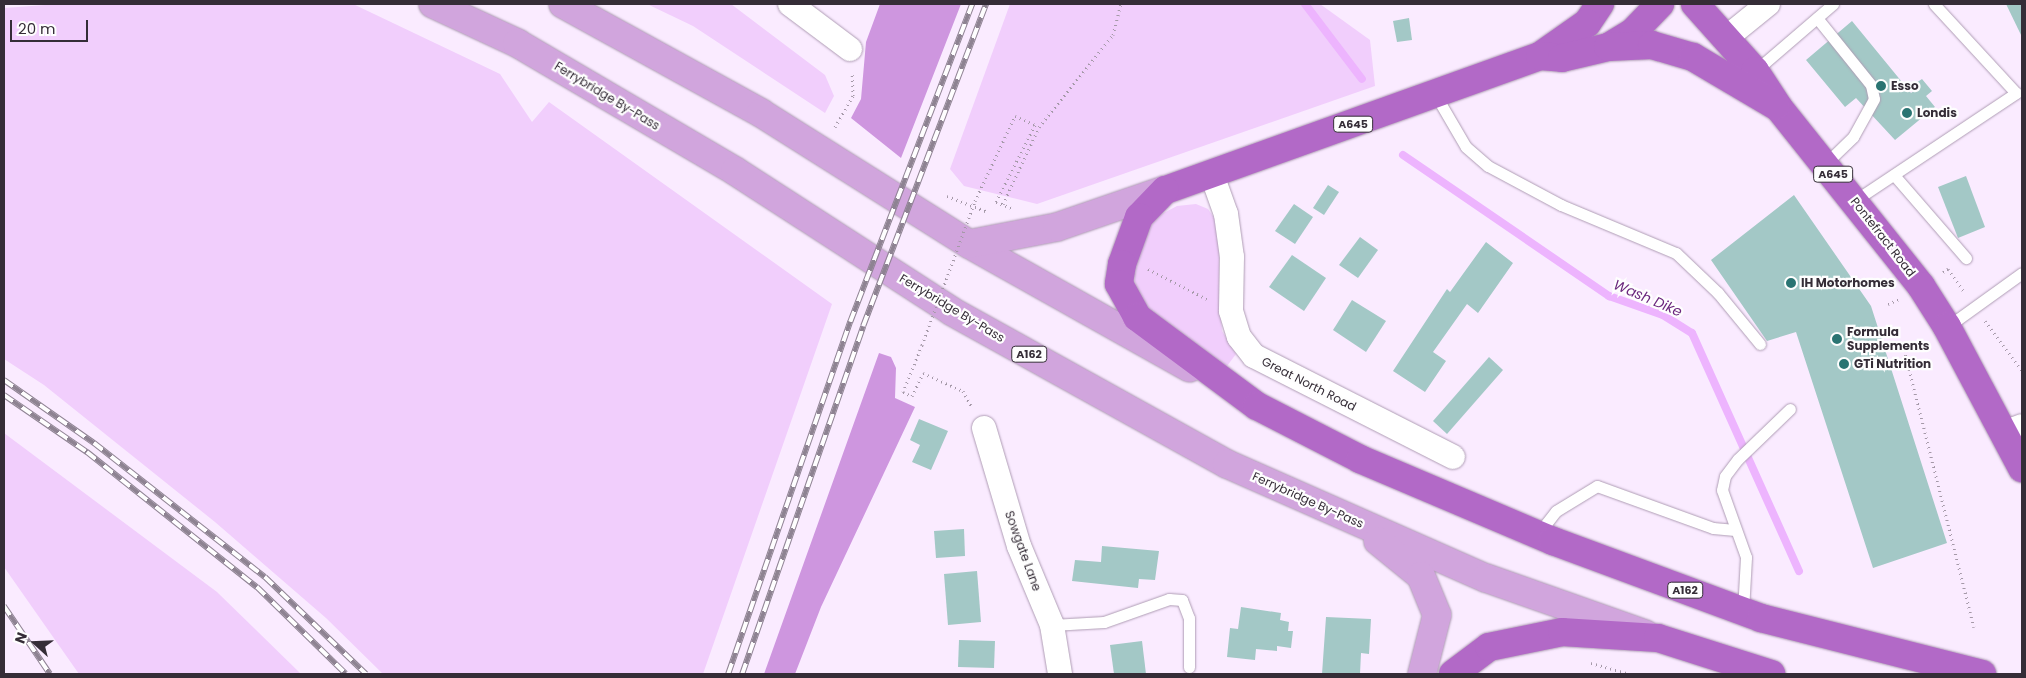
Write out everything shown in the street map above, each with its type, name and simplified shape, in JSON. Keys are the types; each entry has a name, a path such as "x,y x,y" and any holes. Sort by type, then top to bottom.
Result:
{"highway":[{"name":"A645","path":"1165,190 1212,175 1540,56 1587,23 1600,4"},
{"name":"A645","path":"1608,47 1633,32 1660,4"},
{"name":"Pontefract Road","path":"1695,4 1755,71 1779,108 1921,286 2013,429 2022,468"},
{"name":"A645","path":"1540,56 1562,58 1608,47 1652,45 1693,57 1779,108"},
{"path":"1165,190 1139,217 1131,236 1119,284 1137,317 1257,406"},
{"name":"A162","path":"1257,406 1360,459 1538,535 1743,611 1982,674"},
{"name":"A162","path":"1453,674 1489,647 1532,636 1591,632 1658,638 1771,674"}],"main road":[{"name":"Ferrybridge By-Pass","path":"433,4 517,43 701,152 951,311 1227,464 1486,578 1658,638"},
{"name":"A162","path":"563,4 762,113 969,244 1257,406"},
{"path":"969,244 1057,227 1165,190"},
{"name":"A162","path":"1351,520 1421,576 1437,615 1422,674"}],"street":[{"path":"790,4 850,49"},
{"path":"1726,38 1768,4"},
{"name":"Great North Road","path":"1212,175 1226,214 1232,257 1231,311 1240,337 1254,356 1453,456"},
{"name":"Sowgate Lane","path":"984,428 1019,546 1052,625 1060,674"}],"lane":[{"path":"1755,71 1833,4"},
{"path":"1854,201 2016,93 1934,4"},
{"path":"1817,18 1871,85 1874,99 1853,136 1825,164"},
{"path":"1435,94 1466,147 1488,166 1561,205 1676,253 1718,293 1760,344"},
{"path":"1894,175 1966,258"},
{"path":"1947,327 2022,273"},
{"path":"1743,611 1746,557 1722,490 1725,476 1738,459 1790,409"},
{"path":"1538,535 1556,511 1597,486 1713,528 1735,530"},
{"path":"1052,625 1104,622 1169,599 1182,600 1189,618 1189,667"}],"path":[{"path":"1003,204 1040,127 1113,34 1121,4"},
{"path":"843,132 835,127 853,96 850,49"},
{"path":"984,428 964,391 923,373 912,396 903,392 975,201 1015,116 1035,125 996,202 1019,210"},
{"path":"944,195 998,213"},
{"path":"1143,266 1231,311"},
{"path":"1888,304 1894,302"},
{"path":"1909,342 1903,344 1974,627"},
{"path":"1585,661 1630,674"}],"shaded area":[{"path":"59,4 353,4 500,74 532,122 549,102 832,304 703,674 383,674 326,618 215,522 44,385 4,359 4,8"},
{"path":"647,4 731,4 825,75 834,96 825,113 693,26"},
{"path":"880,4 961,4 901,158 851,118 861,99 866,42"},
{"path":"1010,4 1320,4 1370,40 1375,86 1037,204 964,186 950,169"},
{"path":"1196,204 1208,209 1219,225 1219,295 1222,331 1236,354 1227,366 1186,344 1141,302 1135,281 1134,267 1144,232 1158,216 1177,206"},
{"path":"879,353 891,357 896,368 895,398 915,407 821,607 795,674 764,674"},
{"path":"4,433 217,592 301,674 79,674 4,567"}],"building":[{"path":"2006,4 2022,4 2022,37"},
{"path":"1409,18 1412,40 1397,42 1393,21"},
{"path":"1852,21 1911,93 1919,87 1916,83 1922,79 1932,91 1926,96 1935,107 1895,140 1856,98 1845,107 1806,60"},
{"path":"1966,176 1985,227 1958,238 1938,187"},
{"path":"1328,185 1339,192 1324,215 1313,208"},
{"path":"1794,195 1871,306 1947,543 1873,568 1796,332 1767,341 1711,260"},
{"path":"1294,204 1313,217 1295,244 1275,231"},
{"path":"1360,237 1378,250 1358,278 1339,265"},
{"path":"1486,242 1513,263 1478,313 1467,304 1433,352 1446,361 1425,392 1393,371 1447,289 1450,292"},
{"path":"1292,255 1326,278 1304,311 1269,287"},
{"path":"1352,300 1386,321 1366,352 1333,330"},
{"path":"1489,357 1503,370 1447,434 1433,421"},
{"path":"919,419 948,431 931,470 912,462 920,445 910,440"},
{"path":"964,529 965,556 936,558 934,531"},
{"path":"1102,546 1159,551 1155,580 1139,579 1138,588 1072,581 1075,560 1101,562"},
{"path":"977,571 981,622 948,625 944,574"},
{"path":"1241,607 1281,613 1280,620 1289,622 1288,631 1293,631 1291,648 1277,646 1277,651 1256,649 1255,660 1227,657 1230,628 1238,629"},
{"path":"1326,617 1371,619 1369,654 1361,653 1360,674 1322,674"},
{"path":"959,640 995,641 994,668 958,667"},
{"path":"1142,641 1146,674 1114,674 1110,645"}],"waterway":[{"name":"Wash Dike","path":"1305,4 1362,79"},
{"name":"Wash Dike","path":"1403,155 1609,296 1663,315 1692,333 1799,571"}],"railway":[{"path":"728,674 850,322 972,4"},
{"path":"742,674 863,326 986,4"},
{"path":"4,380 94,443 265,577 366,674"},
{"path":"4,395 87,452 257,587 346,674"},
{"path":"4,606 50,674"}],"place":[{"name":"Esso","path":"1881,86"},
{"name":"Londis","path":"1907,113"},
{"name":"IH Motorhomes","path":"1791,283"},
{"name":"Formula Supplements","path":"1837,339"},
{"name":"GTi Nutrition","path":"1844,364"}]}
